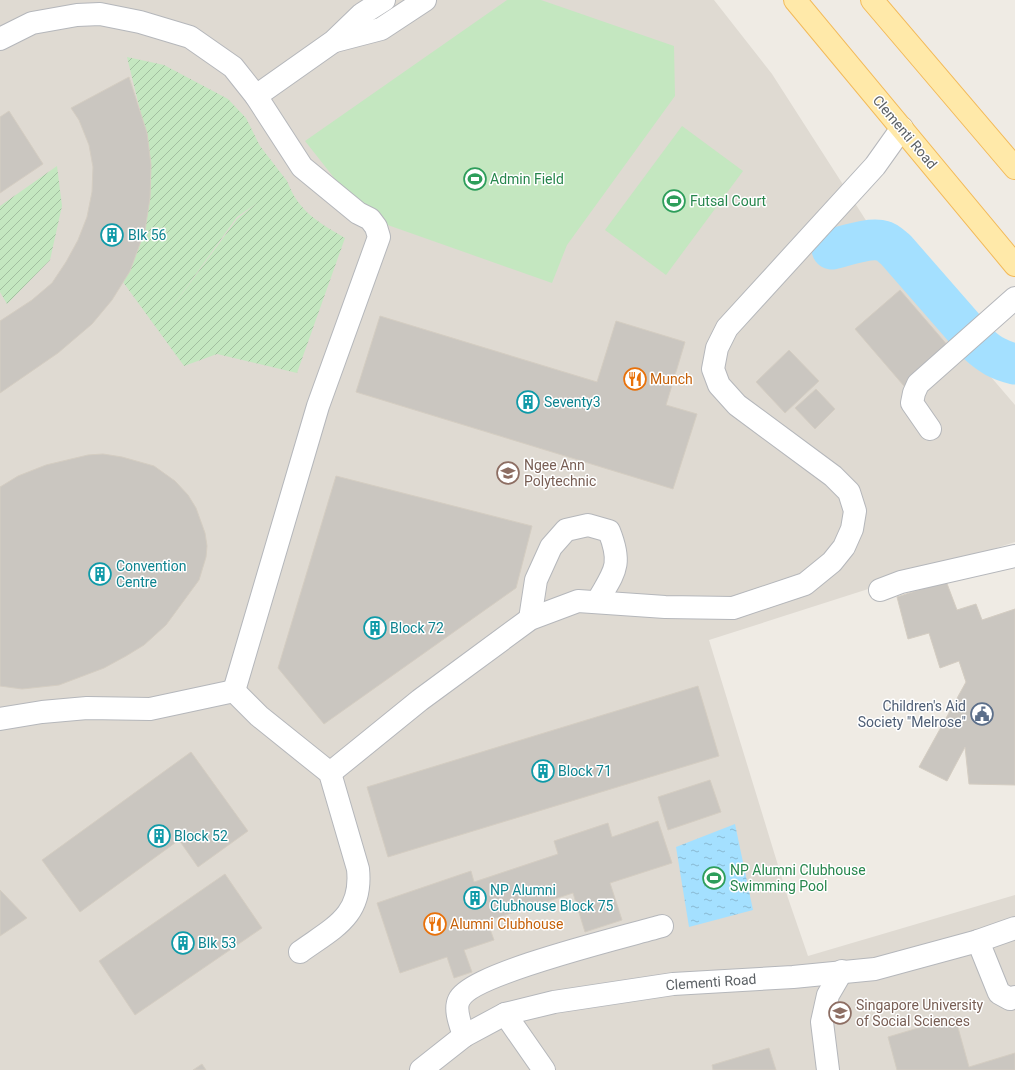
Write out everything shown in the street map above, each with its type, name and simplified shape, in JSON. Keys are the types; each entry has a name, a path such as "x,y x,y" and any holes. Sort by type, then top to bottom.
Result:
{"main road":[{"name":"Clementi Road","path":"795,0 1015,265"},
{"path":"872,0 1015,168"}],"lane":[{"path":"256,96 334,41 362,14 384,0"},
{"path":"334,41 381,29 425,0"},
{"path":"0,39 32,23 77,15 100,14 140,22 190,37 233,67 256,96 302,167 323,186 358,213 370,219 376,227 379,237 318,406 234,691"},
{"path":"330,772 420,700 530,619 578,600 665,607 733,608 805,584 832,562 844,547 852,529 855,511 849,492 833,476 737,405 719,385 713,369 717,348 727,328 875,166 902,128"},
{"path":"930,429 912,404 914,393 918,384 1015,298"},
{"path":"530,619 536,580 551,547 566,530 588,525 609,531 616,548 616,565 597,602"},
{"path":"880,590 901,582 1015,556"},
{"path":"0,719 42,712 79,709 150,709 234,691"},
{"path":"234,691 259,716 330,772 358,869 360,886 356,899 344,920 300,952"},
{"path":"464,1036 458,1010 458,1000 467,990 507,971 662,926"},
{"name":"Clementi Road","path":"421,1070 464,1036 505,1014 554,1002 673,984 793,977 842,971 875,969 978,941 1015,928"},
{"path":"978,941 999,993 1010,999 1015,997"},
{"path":"828,1070 822,1022 828,995 842,971"},
{"path":"505,1014 544,1070"}],"shaded area":[{"name":"Ngee Ann Polytechnic","path":"0,0 714,0 772,74 894,264 1015,405 1015,542 709,640 788,898 808,956 1015,895 1015,1070 0,1070"}],"green space":[{"name":"Admin Field","path":"507,0 541,0 674,46 675,96 567,245 552,283 365,217 305,141"},
{"path":"127,57 164,65 228,99 246,118 260,146 287,181 297,201 310,215 326,227 345,238 297,373 217,354 184,366 123,282 145,227 151,176 143,122","holes":["257,203 237,219 165,317 237,217"]},
{"name":"Futsal Court","path":"682,126 743,171 666,275 605,230"},
{"path":"57,166 62,206 50,260 7,304 0,292 0,206"}],"water":[{"name":"NP Alumni Clubhouse Swimming Pool","path":"735,824 753,910 689,927 676,847"}],"building":[{"name":"Blk 56","path":"129,77 147,133 151,165 150,198 145,230 130,271 112,300 92,324 58,353 0,393 0,321 32,300 52,283 78,240 87,217 92,192 93,167 89,145 79,120 71,108"},
{"path":"9,111 43,164 0,193 0,117"},
{"path":"900,290 949,347 904,386 855,329"},
{"name":"Seventy3","path":"380,316 597,382 616,321 685,342 666,405 697,414 673,489 356,392"},
{"path":"789,350 819,381 785,413 756,382"},
{"path":"816,389 835,409 815,429 795,408"},
{"name":"Convention Centre","path":"103,454 122,457 154,466 175,481 188,495 196,508 205,533 207,546 206,557 199,580 166,625 144,645 104,668 59,685 22,689 0,686 0,487 18,476 46,465 88,455"},
{"name":"Block 72","path":"336,476 532,526 516,588 324,724 278,668"},
{"name":"Children's Aid Society \"Melrose\"","path":"946,581 957,610 976,604 982,620 1015,609 1015,785 969,784 965,747 947,781 919,767 966,682 959,661 940,668 929,633 908,639 897,597"},
{"name":"Block 71","path":"698,686 719,756 388,857 367,787"},
{"name":"Block 52","path":"191,752 248,831 198,867 179,840 80,912 42,860"},
{"path":"710,780 721,812 668,830 658,797"},
{"name":"NP Alumni Clubhouse Block 75","path":"658,821 672,863 610,883 622,920 585,932 573,893 487,921 494,940 464,950 472,972 454,978 447,957 400,973 377,903 471,871 474,882 558,854 554,841 608,823 612,837"},
{"name":"Blk 53","path":"225,874 262,928 135,1015 99,961"},
{"path":"0,890 27,918 0,936"},
{"path":"955,1017 969,1067 1015,1053 1015,1070 897,1070 888,1037"},
{"path":"769,1048 776,1070 713,1070 712,1065"},
{"path":"202,1064 206,1070 193,1070"}],"waterway":[{"path":"832,249 872,240 887,242 896,250 965,329"},
{"path":"978,344 995,357 1015,364"}],"place":[{"name":"Admin Field","path":"475,179"},
{"name":"Futsal Court","path":"674,201"},
{"name":"Blk 56","path":"112,235"},
{"name":"Munch","path":"635,379"},
{"name":"Seventy3","path":"528,402"},
{"name":"Ngee Ann Polytechnic","path":"508,473"},
{"name":"Convention Centre","path":"100,574"},
{"name":"Block 72","path":"375,628"},
{"name":"Children's Aid Society \"Melrose\"","path":"982,714"},
{"name":"Block 71","path":"543,771"},
{"name":"Block 52","path":"159,836"},
{"name":"NP Alumni Clubhouse Swimming Pool","path":"714,878"},
{"name":"NP Alumni Clubhouse Block 75","path":"475,898"},
{"name":"Alumni Clubhouse","path":"435,924"},
{"name":"Blk 53","path":"183,943"},
{"name":"Singapore University of Social Sciences","path":"840,1013"}]}
